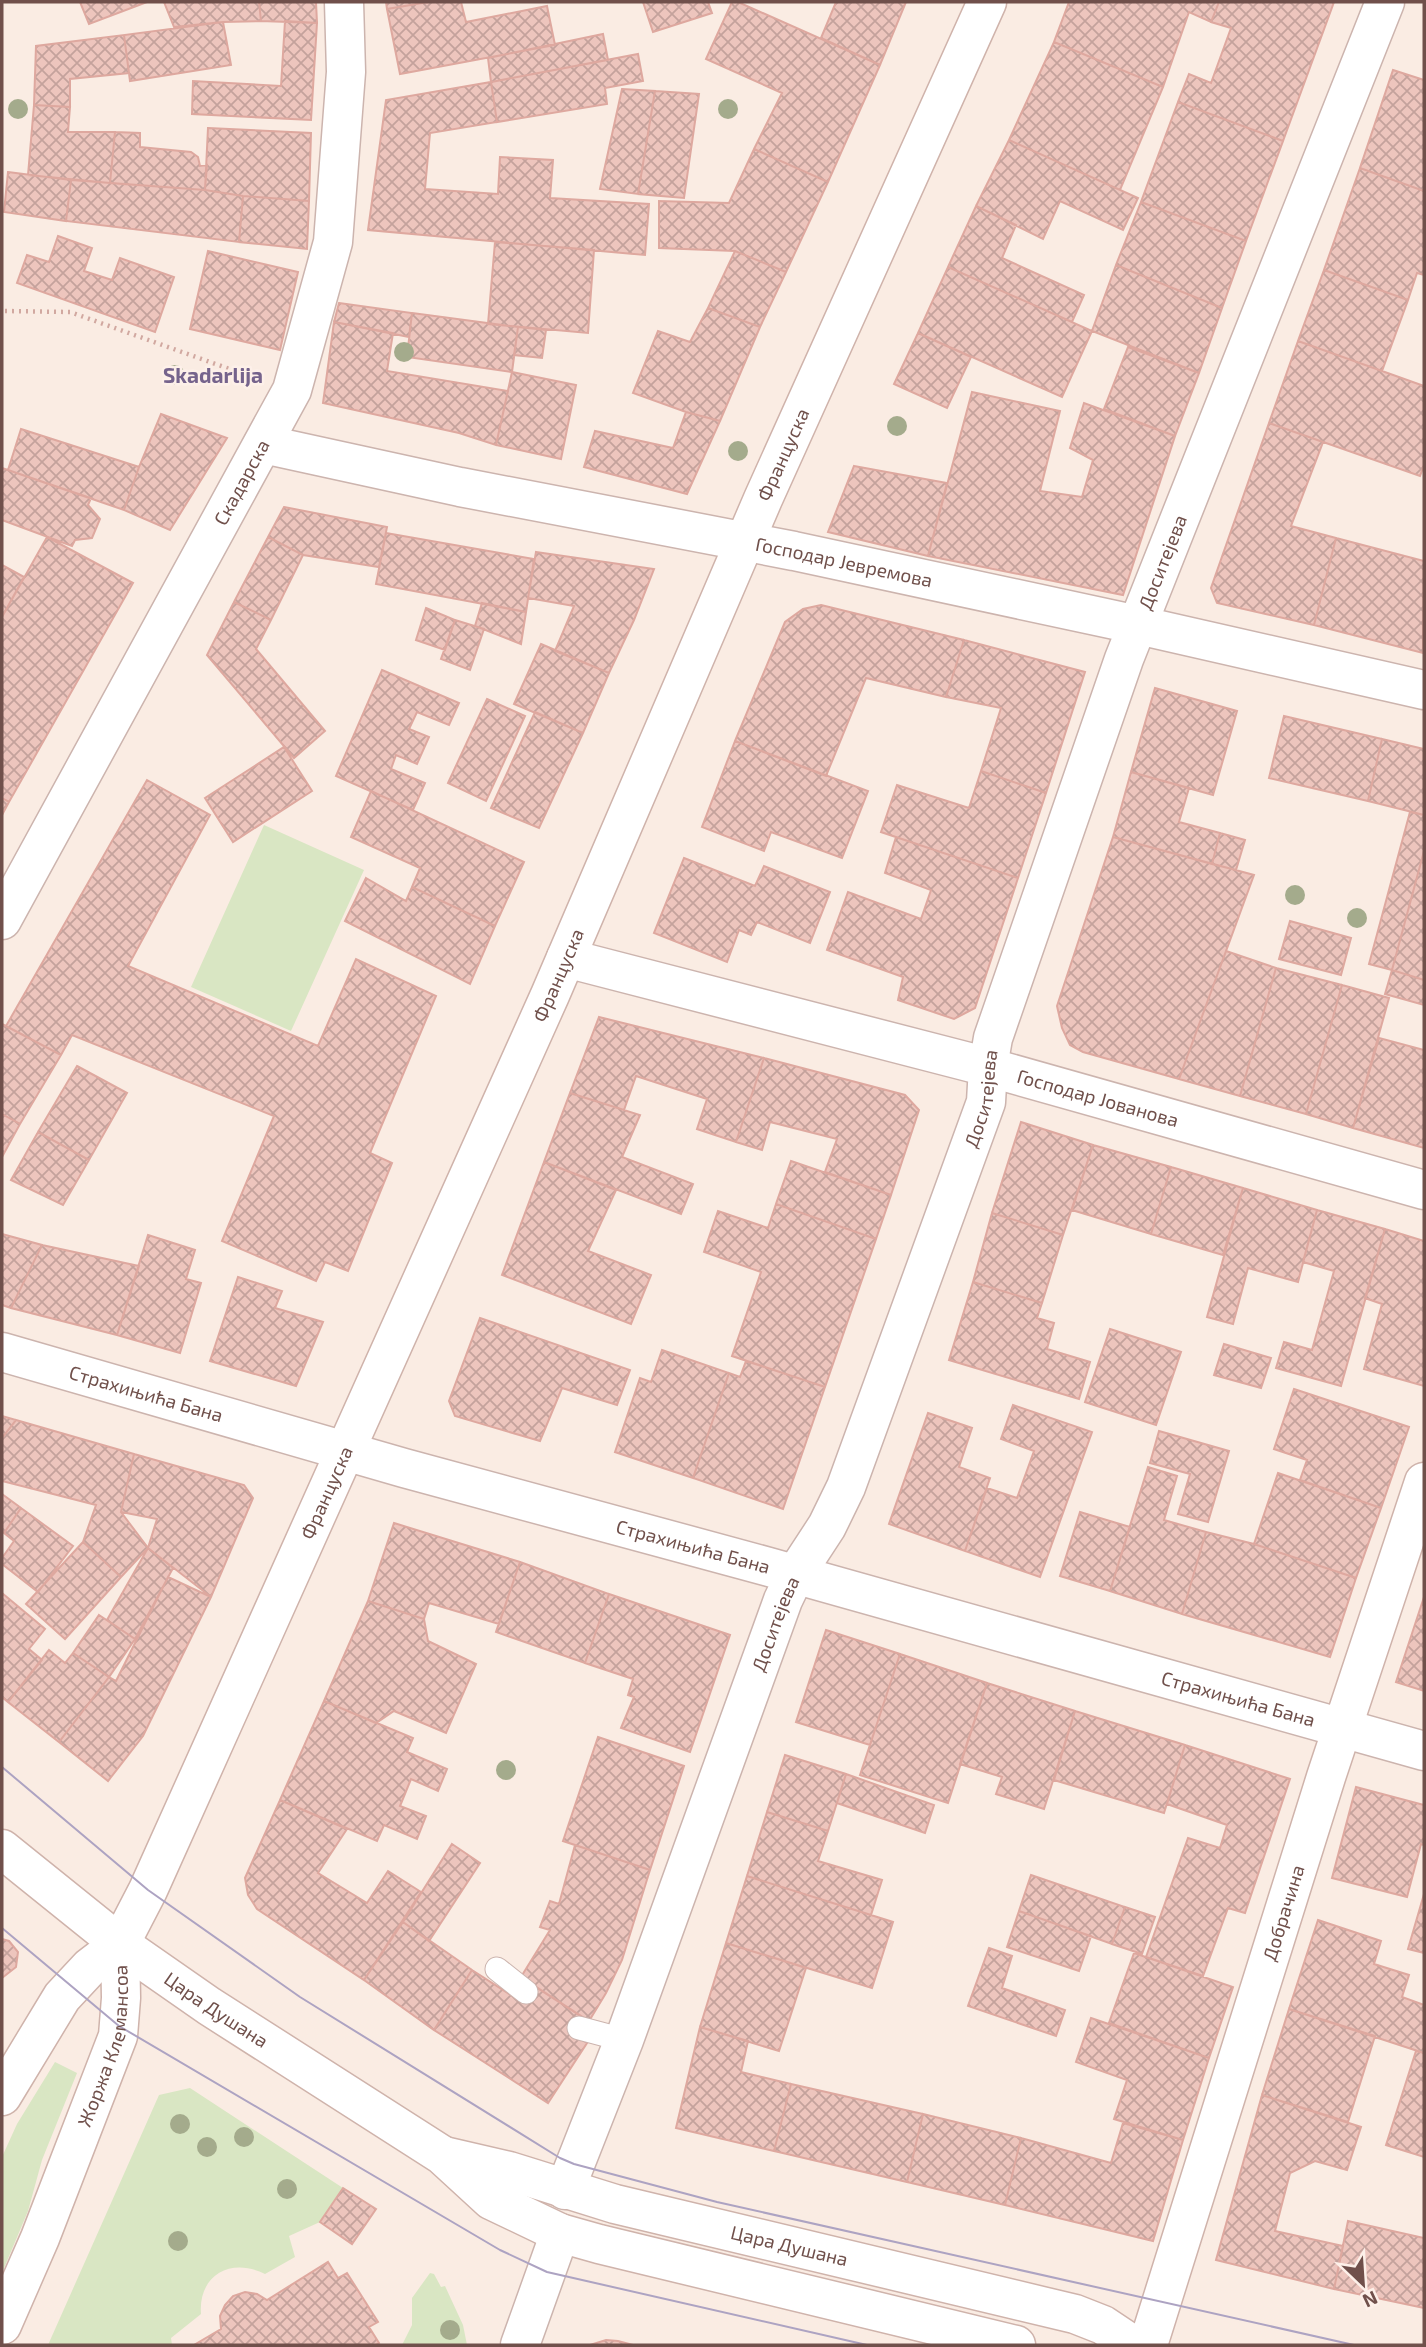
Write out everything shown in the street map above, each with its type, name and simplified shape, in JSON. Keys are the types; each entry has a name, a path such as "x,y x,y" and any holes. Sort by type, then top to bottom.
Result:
{"street":[{"name":"Скадарска","path":"2,920 291,392 333,242 346,72 344,2"},
{"name":"Француска","path":"120,1944 163,1856 566,958 744,542 987,2"},
{"name":"Доситејева","path":"565,2190 624,2040 783,1600 795,1575 827,1526 846,1487 986,1102 993,1038 1138,625 1384,2"},
{"name":"Господар Јевремова","path":"262,444 1138,625 1424,690"},
{"name":"Господар Јованова","path":"566,958 988,1068 1424,1190"},
{"name":"Страхињића Бана","path":"2,1352 345,1451 1424,1751"},
{"name":"Добрачина","path":"1148,2345 1343,1728 1424,1482"},
{"name":"Цара Душана","path":"2,1849 120,1944 209,2006 442,2155 491,2200 560,2233 1016,2345"},
{"name":"Жоржа Клемансоа","path":"2,2096 62,1997 90,1967 120,1944"},
{"name":"Жоржа Клемансоа","path":"2,2325 40,2238 118,2036 121,1998 120,1944"},
{"name":"Цара Душана","path":"442,2155 509,2171 565,2190 1075,2314 1103,2325 1133,2345"},
{"path":"520,2345 560,2233"}],"lane":[{"path":"497,1969 526,1993"},
{"path":"579,2028 624,2040"}],"path":[{"path":"5,311 69,312 291,392"}],"green space":[{"path":"264,825 364,870 291,1031 191,987"},
{"path":"55,2062 77,2073 42,2160 28,2211 2,2273 2,2157 17,2124"},
{"path":"190,2088 343,2188 320,2222 289,2236 295,2257 265,2274 252,2269 229,2269 211,2280 201,2300 201,2314 171,2338 172,2345 48,2345 159,2095"},
{"path":"430,2273 434,2274 441,2287 445,2286 463,2325 467,2345 402,2345 412,2325 412,2298"}],"building":[{"path":"80,2 147,2 89,24"},
{"path":"164,2 259,2 261,21 174,27"},
{"path":"259,2 316,2 317,23 261,21"},
{"path":"386,2 428,2 387,9"},
{"path":"428,2 461,2 466,22 547,6 555,45 400,74 387,9"},
{"path":"643,2 708,2 712,13 653,32"},
{"path":"732,2 738,2 880,65 828,182 754,149 782,93 706,59"},
{"path":"836,2 906,2 880,65 821,38"},
{"path":"1069,2 1219,2 1211,22 1189,12 1163,87 1054,42"},
{"path":"1219,2 1334,2 1283,141 1178,102 1189,74 1211,83 1231,28 1211,22"},
{"path":"285,21 317,23 311,120 192,114 193,81 281,86"},
{"path":"223,22 231,65 130,81 124,35"},
{"path":"603,34 608,60 491,82 488,58"},
{"path":"124,35 129,73 70,79 70,107 34,105 36,46"},
{"path":"1054,42 1163,87 1120,190 1009,140"},
{"path":"638,54 643,81 605,88 607,104 497,122 491,82"},
{"path":"1393,70 1424,80 1424,191 1360,168"},
{"path":"491,82 497,122 430,133 425,189 498,194 500,157 553,160 550,198 649,204 645,255 368,230 386,100"},
{"path":"622,89 655,91 638,194 600,189"},
{"path":"655,91 699,94 684,198 638,194"},
{"path":"1178,102 1283,141 1246,241 1141,202"},
{"path":"34,105 70,107 68,132 115,132 110,183 28,175"},
{"path":"208,128 311,133 309,201 205,190"},
{"path":"115,132 140,133 140,147 191,152 198,157 200,166 207,165 205,190 110,183"},
{"path":"1009,140 1138,198 1123,230 1060,201 1043,239 976,206"},
{"path":"754,149 828,182 786,272 735,251 659,248 659,201 729,203"},
{"path":"1360,168 1424,191 1424,275 1417,273 1408,300 1324,270"},
{"path":"8,172 71,180 66,221 4,212"},
{"path":"71,180 205,190 243,196 239,242 66,221"},
{"path":"243,196 309,201 307,249 239,242"},
{"path":"1141,202 1246,241 1222,308 1116,265"},
{"path":"976,206 1016,225 1002,258 1084,295 1072,322 948,267"},
{"path":"58,236 92,248 84,271 112,280 120,258 174,277 155,332 17,283 27,255 49,262"},
{"path":"495,242 594,250 588,333 488,324"},
{"path":"208,251 298,272 280,350 190,329"},
{"path":"735,251 786,272 760,327 708,308"},
{"path":"1116,265 1222,308 1199,373 1092,331"},
{"path":"948,267 1092,331 1062,397 918,333"},
{"path":"1324,270 1408,300 1382,371 1298,341"},
{"path":"339,303 412,313 409,337 334,322"},
{"path":"708,308 760,327 720,421 633,393 658,331 690,342"},
{"path":"412,313 518,327 512,372 407,357"},
{"path":"334,322 393,333 387,371 508,391 496,445 459,433 323,403"},
{"path":"518,327 546,330 542,358 514,355"},
{"path":"918,333 971,357 947,408 894,384"},
{"path":"1298,341 1424,386 1424,465 1420,476 1269,423"},
{"path":"1128,347 1199,373 1175,436 1104,409"},
{"path":"512,372 576,385 561,459 496,445"},
{"path":"972,392 1060,411 1040,491 1082,497 1093,460 1070,448 1084,403 1175,436 1123,595 928,556"},
{"path":"686,412 720,421 687,494 584,467 595,431 673,448"},
{"path":"161,414 227,438 170,530 124,510"},
{"path":"1269,423 1323,442 1291,526 1336,538 1314,625 1217,603 1211,588"},
{"path":"21,429 139,467 124,510 8,470"},
{"path":"854,466 947,483 928,556 828,532"},
{"path":"2,468 91,498 88,505 100,519 92,538 75,540 72,546 2,520"},
{"path":"284,507 387,527 379,567 303,555 268,537"},
{"path":"386,533 534,559 526,612 376,584"},
{"path":"47,537 133,583 9,802 2,798 2,617"},
{"path":"268,537 303,555 271,620 234,602"},
{"path":"1336,538 1424,561 1423,653 1314,625"},
{"path":"536,552 654,569 609,673 555,651 574,606 528,598"},
{"path":"2,565 24,577 2,617"},
{"path":"234,602 271,620 256,649 325,731 294,758 207,655"},
{"path":"482,603 526,612 521,644 475,626"},
{"path":"821,605 964,640 946,697 866,678 826,776 735,741 785,622 803,609"},
{"path":"426,608 455,620 445,650 416,640"},
{"path":"455,620 484,629 470,670 441,659"},
{"path":"964,640 1085,672 1046,793 981,771 1001,708 946,697"},
{"path":"541,644 609,673 583,733 514,704"},
{"path":"382,670 459,703 449,725 417,712 409,729 429,737 417,764 396,755 391,769 425,783 413,810 336,776"},
{"path":"1155,688 1237,711 1213,795 1131,772"},
{"path":"487,699 525,716 486,801 448,783"},
{"path":"535,712 583,733 539,828 491,808"},
{"path":"1284,716 1382,739 1368,801 1269,778"},
{"path":"1382,739 1424,749 1424,815 1368,801"},
{"path":"735,741 868,791 842,858 771,832 764,851 702,827"},
{"path":"284,747 312,791 233,842 205,798"},
{"path":"981,771 1046,793 1018,878 881,832 897,785 969,808"},
{"path":"1131,772 1189,788 1179,822 1220,833 1212,864 1113,837"},
{"path":"147,780 210,815 128,966 318,1046 356,959 436,996 370,1153 392,1163 348,1271 325,1262 316,1281 222,1241 274,1116 72,1035 61,1055 6,1026"},
{"path":"371,791 524,862 495,926 412,887 420,868 351,837"},
{"path":"2,798 9,802 2,815"},
{"path":"1410,812 1424,815 1424,851 1392,970 1369,964"},
{"path":"1220,833 1245,840 1236,870 1212,864"},
{"path":"896,837 1018,878 975,1008 954,1019 898,1000 903,977 827,950 848,892 921,919 931,890 885,873"},
{"path":"1113,837 1254,875 1179,1079 1083,1052 1070,1045 1062,1028 1057,1006"},
{"path":"1424,851 1424,980 1392,970"},
{"path":"684,858 755,886 764,866 830,892 810,943 757,922 751,935 739,930 727,962 654,933"},
{"path":"366,878 406,901 412,887 495,926 470,984 345,921"},
{"path":"1290,921 1351,938 1341,975 1279,959"},
{"path":"1226,951 1276,968 1240,1096 1179,1079"},
{"path":"1276,968 1342,985 1306,1114 1240,1096"},
{"path":"1392,970 1424,980 1424,1005 1385,994"},
{"path":"1342,985 1389,998 1353,1128 1306,1114"},
{"path":"599,1017 764,1058 736,1142 697,1129 707,1099 636,1076 624,1110 570,1093"},
{"path":"2,1024 61,1055 20,1124 2,1114"},
{"path":"1379,1038 1424,1050 1424,1148 1353,1128"},
{"path":"764,1058 905,1095 919,1110 891,1195 825,1172 837,1139 770,1122 762,1150 736,1142"},
{"path":"77,1066 127,1093 89,1160 38,1132"},
{"path":"570,1093 640,1115 622,1157 693,1184 681,1214 544,1162"},
{"path":"2,1114 20,1124 2,1157"},
{"path":"1021,1122 1093,1145 1063,1235 992,1213"},
{"path":"38,1132 89,1160 63,1205 11,1180"},
{"path":"1093,1145 1171,1167 1151,1234 1072,1210"},
{"path":"791,1161 891,1195 876,1239 776,1204"},
{"path":"544,1162 616,1190 588,1251 651,1275 631,1324 502,1275"},
{"path":"1171,1167 1243,1188 1223,1255 1151,1234"},
{"path":"1243,1188 1317,1210 1298,1282 1248,1268 1233,1324 1207,1317"},
{"path":"776,1204 876,1239 825,1387 732,1356 761,1272 704,1252 718,1211 768,1228"},
{"path":"1317,1210 1385,1229 1341,1386 1276,1368 1284,1342 1312,1350 1334,1271 1303,1262"},
{"path":"992,1213 1063,1235 1042,1303 973,1282"},
{"path":"1385,1229 1424,1241 1424,1386 1364,1369 1382,1304 1365,1298"},
{"path":"2,1234 42,1245 11,1308 2,1305"},
{"path":"148,1235 195,1250 186,1279 201,1283 180,1353 117,1335"},
{"path":"42,1245 139,1266 117,1335 11,1308"},
{"path":"238,1277 282,1291 275,1308 323,1322 296,1386 210,1361"},
{"path":"973,1282 1042,1303 1037,1318 1054,1323 1047,1349 1090,1362 1079,1399 949,1360"},
{"path":"480,1318 630,1370 617,1405 562,1388 540,1441 455,1416 449,1401"},
{"path":"1110,1329 1181,1352 1156,1425 1085,1402"},
{"path":"1224,1344 1271,1358 1261,1388 1214,1375"},
{"path":"662,1350 729,1373 693,1478 615,1452 640,1378 651,1382"},
{"path":"746,1361 825,1387 783,1509 693,1478 729,1373 740,1377"},
{"path":"1294,1389 1409,1427 1381,1508 1300,1480 1307,1460 1274,1449"},
{"path":"1013,1405 1092,1432 1040,1577 965,1551 987,1488 1017,1498 1034,1451 1001,1439"},
{"path":"928,1413 972,1428 959,1467 990,1478 965,1551 889,1524"},
{"path":"2,1416 16,1420 2,1438"},
{"path":"16,1420 134,1454 121,1512 148,1548 121,1577 83,1542 96,1505 2,1481 2,1438"},
{"path":"1159,1431 1229,1451 1208,1522 1178,1514 1190,1474 1150,1463"},
{"path":"134,1454 244,1485 253,1498 211,1597 148,1548 157,1519 121,1512"},
{"path":"1148,1467 1177,1476 1164,1520 1206,1532 1182,1614 1110,1591"},
{"path":"1278,1473 1381,1508 1356,1578 1254,1544"},
{"path":"2,1494 21,1508 4,1533 2,1531"},
{"path":"21,1508 73,1546 38,1592 2,1564 2,1558 14,1541 4,1533"},
{"path":"1080,1512 1130,1527 1110,1591 1060,1576"},
{"path":"394,1523 520,1562 499,1624 429,1603 424,1619 368,1601"},
{"path":"1206,1532 1254,1544 1356,1578 1330,1657 1182,1614"},
{"path":"83,1542 121,1577 65,1639 26,1604"},
{"path":"148,1548 173,1568 135,1639 107,1620"},
{"path":"520,1562 609,1594 585,1663 496,1632"},
{"path":"168,1577 211,1597 143,1736 108,1781 59,1742 109,1677 116,1681"},
{"path":"2,1593 45,1629 29,1649 42,1660 8,1702 2,1697"},
{"path":"609,1594 730,1635 690,1752 621,1728 634,1697 628,1695 633,1679 585,1663"},
{"path":"1424,1597 1424,1691 1396,1682"},
{"path":"368,1601 424,1619 428,1641 476,1664 446,1733 394,1711 376,1723 324,1701"},
{"path":"99,1615 135,1639 109,1677 73,1653"},
{"path":"826,1630 900,1654 870,1745 796,1722"},
{"path":"49,1650 65,1663 73,1653 109,1677 59,1742 8,1702"},
{"path":"900,1654 987,1683 948,1803 860,1775"},
{"path":"987,1683 1075,1711 1044,1809 996,1794 1002,1777 960,1764"},
{"path":"324,1701 413,1738 407,1752 447,1769 438,1791 411,1779 400,1806 426,1816 417,1839 384,1825 377,1841 280,1800"},
{"path":"1075,1711 1185,1745 1164,1813 1054,1780"},
{"path":"598,1737 684,1766 650,1870 563,1841"},
{"path":"1185,1745 1290,1779 1245,1913 1228,1908 1203,1976 1146,1957 1188,1838 1220,1848 1227,1825 1167,1804"},
{"path":"785,1755 846,1774 828,1831 767,1812"},
{"path":"846,1774 934,1805 925,1833 837,1803"},
{"path":"1356,1787 1424,1805 1424,1845 1421,1844 1407,1897 1332,1878"},
{"path":"280,1800 347,1829 318,1873 367,1903 388,1871 421,1892 364,1980 257,1909 248,1895 245,1878"},
{"path":"767,1812 828,1831 818,1861 882,1880 871,1915 747,1876"},
{"path":"452,1844 480,1863 429,1941 403,1922"},
{"path":"575,1845 650,1870 622,1960 589,2021 521,1977 550,1930 540,1927 550,1901 559,1904"},
{"path":"1031,1875 1125,1907 1112,1944 1019,1911"},
{"path":"747,1876 893,1922 872,1988 726,1943"},
{"path":"1424,1894 1424,1953 1408,1949"},
{"path":"1125,1907 1155,1917 1142,1954 1112,1944"},
{"path":"1019,1911 1091,1936 1079,1971 1007,1947"},
{"path":"1318,1920 1381,1941 1374,1964 1409,1975 1402,1997 1424,2005 1424,2053 1289,2009"},
{"path":"403,1922 472,1970 434,2030 364,1980"},
{"path":"2,1939 9,1941 18,1952 16,1967 2,1978"},
{"path":"726,1943 806,1968 779,2051 700,2027"},
{"path":"989,1948 1012,1956 1002,1988 1065,2010 1056,2036 968,2006"},
{"path":"1134,1953 1233,1987 1209,2058 1109,2023"},
{"path":"472,1970 520,2001 531,1984 585,2019 574,2035 587,2043 548,2103 434,2030"},
{"path":"1289,2009 1375,2036 1348,2122 1262,2095"},
{"path":"1091,2018 1209,2058 1183,2140 1114,2119 1127,2080 1076,2062"},
{"path":"700,2027 748,2041 741,2072 791,2084 774,2151 676,2128"},
{"path":"1416,2051 1424,2053 1424,2157 1386,2145"},
{"path":"791,2084 923,2114 907,2182 774,2151"},
{"path":"1262,2095 1361,2127 1347,2170 1315,2161 1290,2173 1275,2231 1343,2246 1334,2289 1216,2260"},
{"path":"923,2114 1021,2138 1005,2205 907,2182"},
{"path":"1123,2123 1183,2140 1153,2241 1005,2205 1021,2138 1111,2163"},
{"path":"343,2188 376,2209 352,2244 320,2222"},
{"path":"1348,2221 1424,2238 1424,2308 1334,2289"},
{"path":"328,2262 338,2278 347,2273 378,2322 369,2327 379,2343 376,2345 194,2345 221,2329 220,2316 233,2296 245,2292 257,2294 267,2300"},
{"path":"606,2340 618,2341 633,2345 590,2345"}],"tram line":[{"path":"2,1767 148,1890 300,1997 560,2158 574,2164 717,2202 1354,2345"},
{"path":"2,1928 119,2026 500,2250 547,2272 867,2345"}],"district":[{"name":"Skadarlija","path":"213,376"}]}
